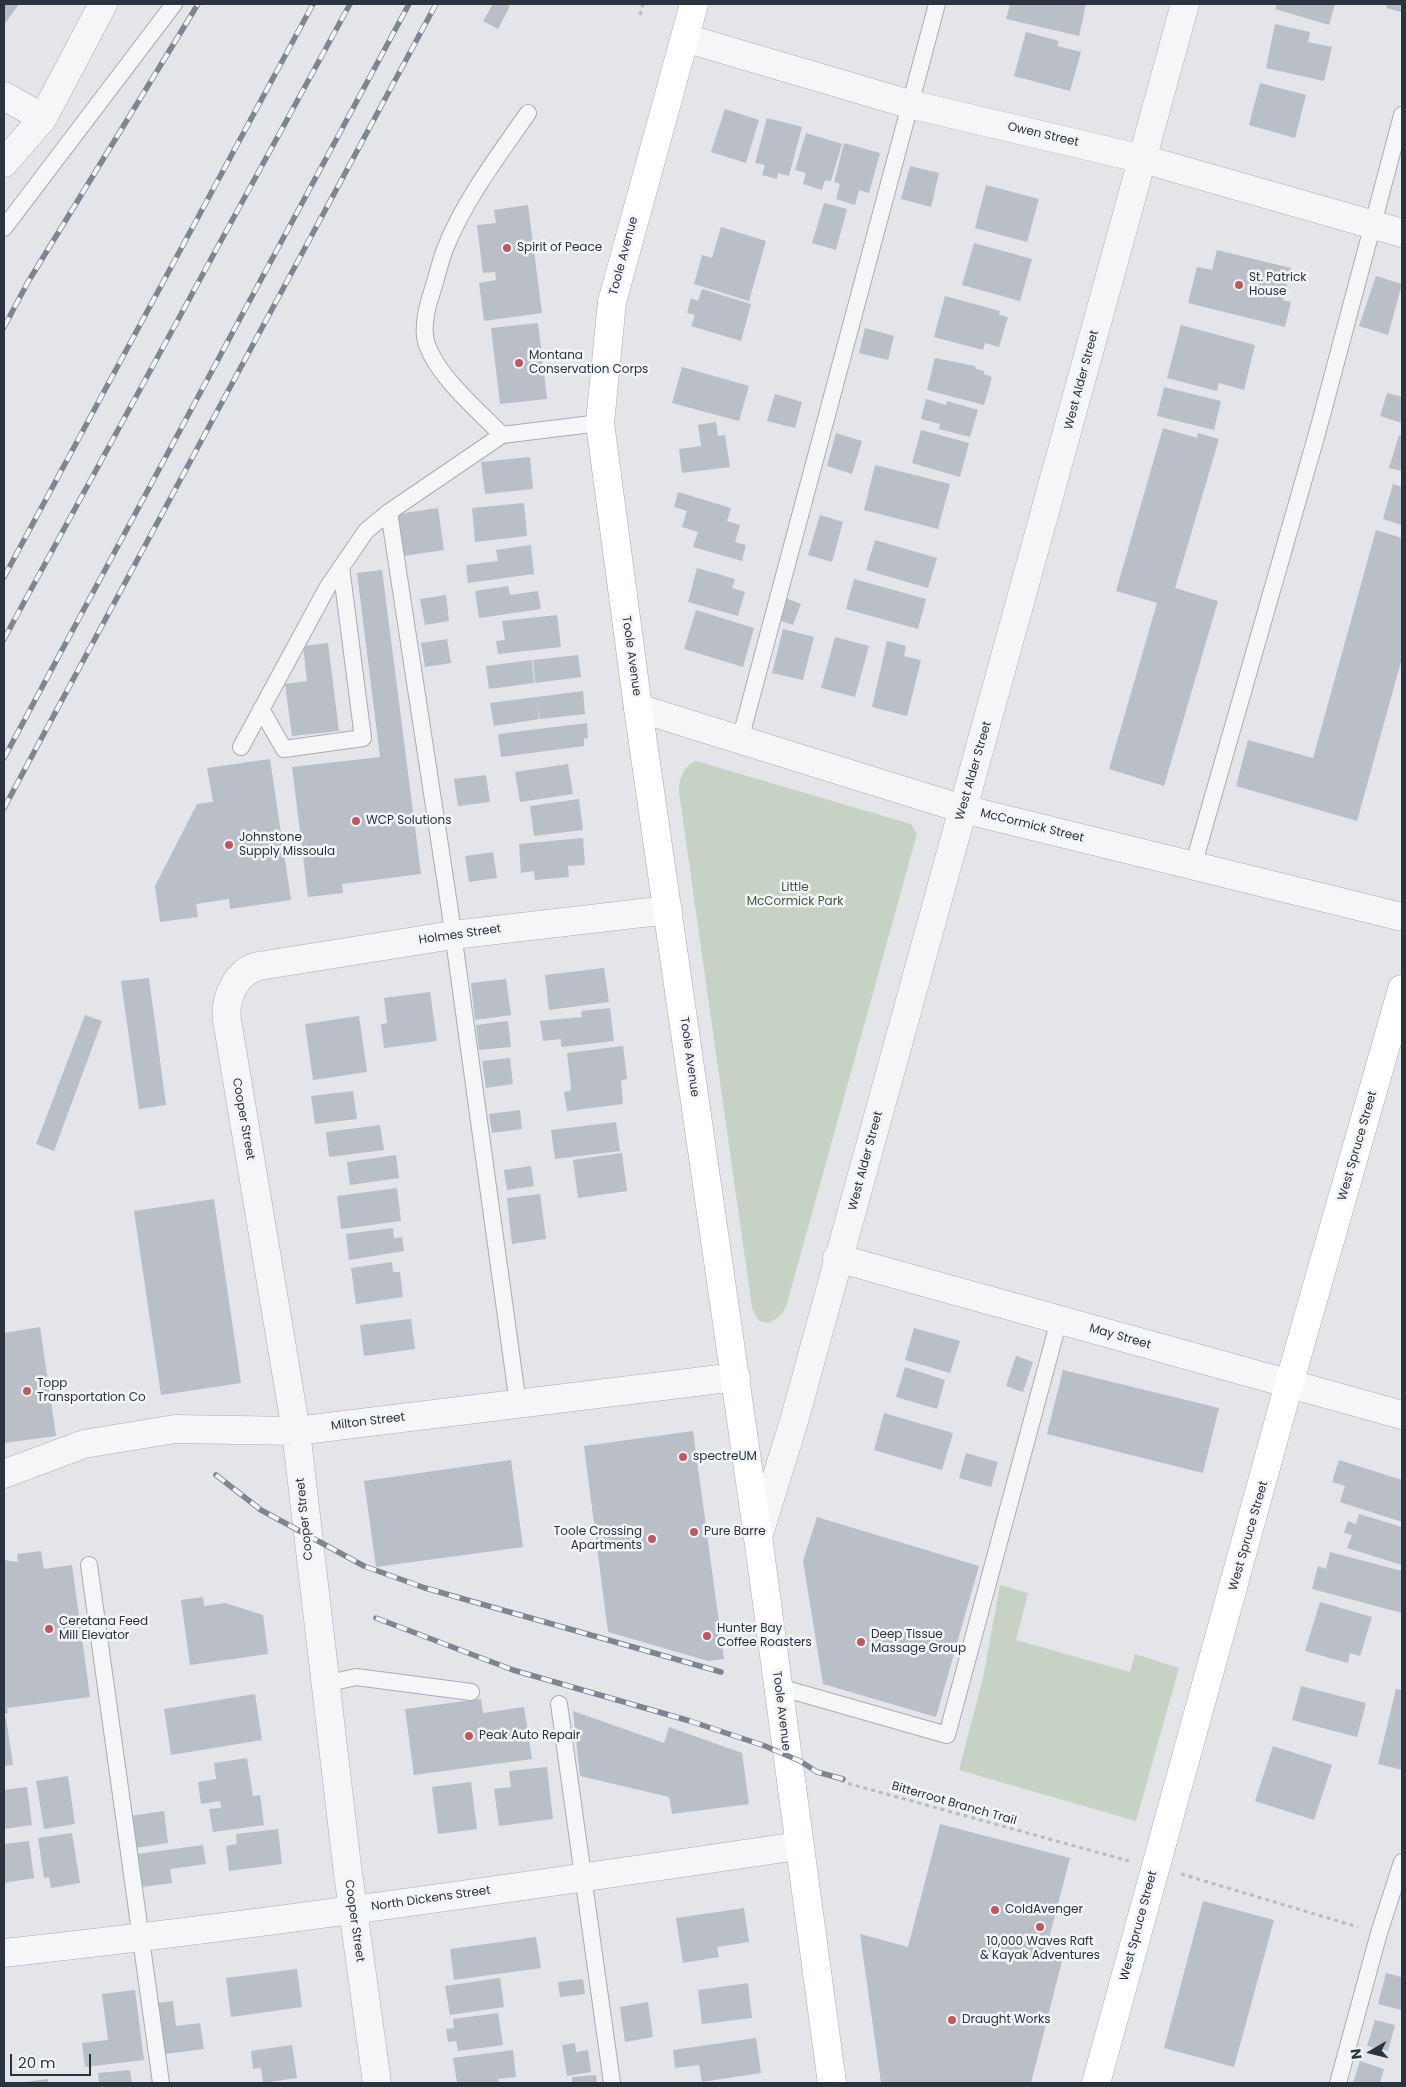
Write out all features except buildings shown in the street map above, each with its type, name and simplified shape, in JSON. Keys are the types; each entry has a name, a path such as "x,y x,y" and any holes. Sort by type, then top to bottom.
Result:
{"street":[{"path":"4,163 43,118 103,4"},
{"name":"Toole Avenue","path":"694,4 612,302 600,423 638,708 736,1377 779,1687 798,1846 832,2083"},
{"name":"West Alder Street","path":"758,1536 794,1421 1185,4"},
{"name":"Owen Street","path":"685,38 909,104 1143,159 1402,233"},
{"path":"4,96 43,118"},
{"name":"McCormick Street","path":"638,708 963,809 1402,917"},
{"name":"Holmes Street","path":"254,967 454,935 668,910"},
{"name":"Cooper Street","path":"254,967 235,983 228,998 226,1014 296,1431 353,1910 377,2083"},
{"name":"West Spruce Street","path":"1096,2083 1402,988"},
{"name":"May Street","path":"838,1258 1402,1415"},
{"name":"Milton Street","path":"4,1474 84,1444 175,1429 296,1431 736,1377"},
{"name":"North Dickens Street","path":"4,1952 141,1938 353,1910 798,1846"}],"lane":[{"path":"4,228 174,4"},
{"path":"740,740 937,4"},
{"path":"502,435 459,390 433,358 427,344 424,327 430,298 445,249 472,197 528,114"},
{"path":"1193,866 1318,430 1402,115"},
{"path":"240,747 327,588 366,531 389,512 502,435 600,423"},
{"path":"389,512 454,935 518,1404"},
{"path":"261,709 284,749 363,738 341,567"},
{"path":"779,1687 947,1735 1059,1320"},
{"path":"89,1565 161,2083"},
{"path":"325,1684 356,1677 471,1692"},
{"path":"559,1704 612,2083"},
{"path":"1338,2083 1379,1933 1402,1862"}],"path":[{"path":"640,15 643,4"},
{"name":"Bitterroot Branch Trail","path":"787,1756 817,1772 850,1784 1120,1859"},
{"path":"1184,1875 1379,1933"}],"green space":[{"name":"Little McCormick Park","path":"696,761 911,824 917,834 786,1307 780,1316 769,1323 759,1321 752,1308 679,792 680,782 685,770"},
{"path":"1000,1585 1028,1593 1016,1640 1130,1672 1135,1654 1179,1668 1136,1821 959,1770 983,1678"}],"railway":[{"path":"4,327 28,282 198,4"},
{"path":"4,577 313,4"},
{"path":"4,639 350,4"},
{"path":"4,758 409,4"},
{"path":"4,808 436,4"},
{"path":"216,1475 261,1510 364,1566 425,1588 721,1672"},
{"path":"376,1618 513,1670 690,1721 765,1746 800,1761 817,1772 843,1779"}],"place":[{"name":"Spirit of Peace","path":"507,248"},
{"name":"St. Patrick House","path":"1239,285"},
{"name":"Montana Conservation Corps","path":"519,363"},
{"name":"WCP Solutions","path":"356,821"},
{"name":"Johnstone Supply Missoula","path":"229,845"},
{"name":"Topp Transportation Co","path":"27,1391"},
{"name":"spectreUM","path":"683,1457"},
{"name":"Pure Barre","path":"694,1532"},
{"name":"Toole Crossing Apartments","path":"652,1539"},
{"name":"Ceretana Feed Mill Elevator","path":"49,1629"},
{"name":"Hunter Bay Coffee Roasters","path":"707,1636"},
{"name":"Deep Tissue Massage Group","path":"861,1642"},
{"name":"Peak Auto Repair","path":"469,1736"},
{"name":"ColdAvenger","path":"995,1910"},
{"name":"10,000 Waves Raft & Kayak Adventures","path":"1040,1927"},
{"name":"Draught Works","path":"952,2020"}]}
